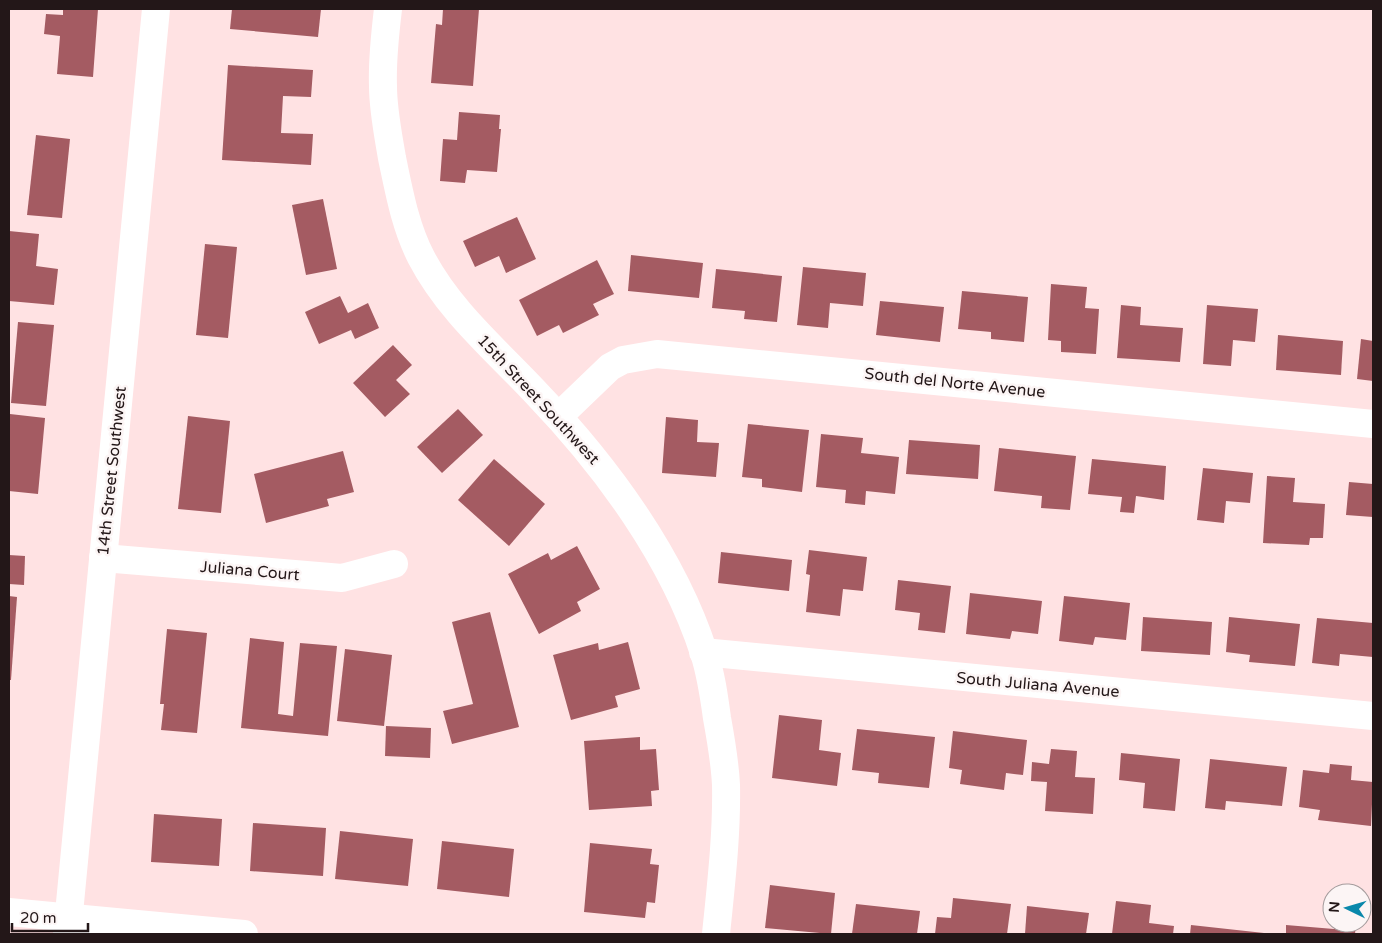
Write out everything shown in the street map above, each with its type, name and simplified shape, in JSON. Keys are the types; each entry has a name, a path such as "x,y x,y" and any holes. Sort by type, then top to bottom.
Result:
{"street":[{"name":"14th Street Southwest","path":"68,926 156,9"},
{"name":"15th Street Southwest","path":"388,9 382,88 388,134 398,184 406,218 420,255 450,302 483,340 559,416 598,462 641,525 675,585 704,652 712,682 726,785 723,860 716,934"},
{"name":"South del Norte Avenue","path":"559,416 610,367 623,360 657,354 1373,424"},
{"name":"Juliana Court","path":"103,558 342,578 394,564"},
{"name":"South Juliana Avenue","path":"704,652 1373,716"},
{"path":"9,912 68,926 244,934"}],"building":[{"path":"63,9 98,9 93,77 57,74 60,36 44,34 46,14 63,15"},
{"path":"232,9 321,9 318,37 230,29"},
{"path":"443,9 479,9 473,86 431,83 436,24 442,25"},
{"path":"228,65 313,70 311,97 283,96 281,133 313,134 311,165 222,160"},
{"path":"459,112 500,115 499,129 501,129 497,172 467,170 465,183 440,181 443,139 457,140"},
{"path":"36,135 70,139 62,218 27,215"},
{"path":"323,199 337,269 306,275 292,205"},
{"path":"517,217 536,259 506,273 499,256 475,267 463,241"},
{"path":"9,231 39,234 36,266 58,269 54,305 9,301"},
{"path":"205,244 237,247 228,338 196,335"},
{"path":"631,255 703,263 699,298 628,291"},
{"path":"597,260 614,294 593,304 599,315 563,333 559,325 537,336 519,300"},
{"path":"803,267 866,273 863,306 830,303 828,328 797,325"},
{"path":"716,269 782,276 777,322 744,319 745,311 712,308"},
{"path":"1051,284 1087,287 1085,308 1099,309 1096,354 1061,352 1061,341 1048,340"},
{"path":"962,291 1028,297 1024,342 991,339 991,332 958,329"},
{"path":"340,296 348,313 368,303 379,328 355,339 351,330 319,344 305,312"},
{"path":"880,301 944,307 940,342 876,335"},
{"path":"1121,305 1141,307 1140,325 1183,328 1180,362 1117,358"},
{"path":"1207,305 1258,309 1255,342 1233,340 1231,366 1203,364"},
{"path":"18,322 54,325 46,406 11,403"},
{"path":"1278,335 1343,341 1341,375 1276,370"},
{"path":"1361,339 1373,341 1373,381 1357,379"},
{"path":"393,345 412,365 396,380 410,394 385,417 353,383"},
{"path":"458,409 483,435 442,473 417,447"},
{"path":"10,414 45,418 38,494 9,491"},
{"path":"188,416 230,421 221,513 178,509"},
{"path":"666,417 698,420 697,442 719,443 716,477 662,473"},
{"path":"748,424 809,430 802,492 762,487 762,479 742,477"},
{"path":"821,434 863,438 861,453 899,457 895,494 866,491 865,505 845,503 846,490 816,487"},
{"path":"909,440 980,445 978,479 906,474"},
{"path":"999,448 1076,456 1070,510 1041,508 1042,496 994,491"},
{"path":"343,451 354,492 327,499 329,506 266,523 254,474"},
{"path":"494,459 545,504 509,546 458,500"},
{"path":"1092,459 1166,466 1164,500 1136,496 1134,513 1120,512 1122,497 1088,494"},
{"path":"1203,468 1253,473 1250,503 1226,501 1224,523 1197,520"},
{"path":"1267,476 1295,478 1293,502 1325,504 1323,538 1310,538 1309,545 1263,543"},
{"path":"1349,482 1373,484 1373,517 1346,515"},
{"path":"577,546 600,589 577,602 581,611 539,634 508,574 548,553 551,560"},
{"path":"809,550 867,557 863,591 843,589 840,616 806,612 810,575 806,574"},
{"path":"721,552 792,560 789,591 718,583"},
{"path":"9,555 25,556 24,585 9,584"},
{"path":"898,580 951,586 945,633 918,630 920,613 895,610"},
{"path":"970,593 1042,601 1038,634 1012,631 1010,639 966,634"},
{"path":"9,596 17,597 11,680 9,680"},
{"path":"1064,596 1130,603 1126,640 1095,637 1093,645 1059,641"},
{"path":"490,612 519,727 452,744 443,711 473,704 452,622"},
{"path":"1143,617 1212,622 1210,655 1141,651"},
{"path":"1229,617 1300,624 1295,666 1249,662 1250,655 1226,652"},
{"path":"1317,618 1373,623 1373,657 1340,654 1339,666 1312,663"},
{"path":"167,629 207,633 197,733 161,730 164,704 160,704"},
{"path":"250,638 284,642 278,714 293,716 300,643 337,646 328,736 241,728"},
{"path":"628,642 640,689 615,696 618,707 571,720 553,655 598,643 599,650"},
{"path":"345,649 392,655 384,726 337,721"},
{"path":"779,715 822,720 819,750 841,753 837,786 772,778"},
{"path":"386,726 431,728 430,758 385,756"},
{"path":"857,729 935,737 929,788 878,783 879,773 852,770"},
{"path":"953,731 1027,740 1023,775 1006,773 1004,790 960,784 962,770 949,768"},
{"path":"640,737 640,750 656,749 659,790 651,791 652,806 589,810 584,741"},
{"path":"1051,749 1077,751 1075,777 1095,778 1093,814 1045,811 1047,782 1031,781 1032,762 1049,764"},
{"path":"1121,753 1180,759 1175,811 1143,808 1145,783 1119,780"},
{"path":"1210,759 1287,767 1282,806 1226,801 1225,810 1205,808"},
{"path":"1330,764 1352,766 1351,780 1373,782 1371,826 1318,820 1320,810 1299,807 1303,770 1329,773"},
{"path":"154,814 222,819 219,866 151,862"},
{"path":"253,823 326,828 323,876 250,871"},
{"path":"340,831 413,839 408,886 335,879"},
{"path":"442,841 514,849 509,897 437,889"},
{"path":"590,843 652,849 650,864 659,865 655,903 647,902 645,918 584,912"},
{"path":"770,885 835,893 831,934 765,928"},
{"path":"953,898 1011,904 1007,934 935,934 937,917 951,918"},
{"path":"1116,901 1151,905 1149,923 1174,926 1173,934 1112,934"},
{"path":"856,904 920,911 917,934 852,934"},
{"path":"1027,906 1089,913 1086,934 1025,934"},
{"path":"1191,925 1264,933 1264,934 1190,934"},
{"path":"1286,925 1322,928 1322,933 1355,934 1286,934"}]}
